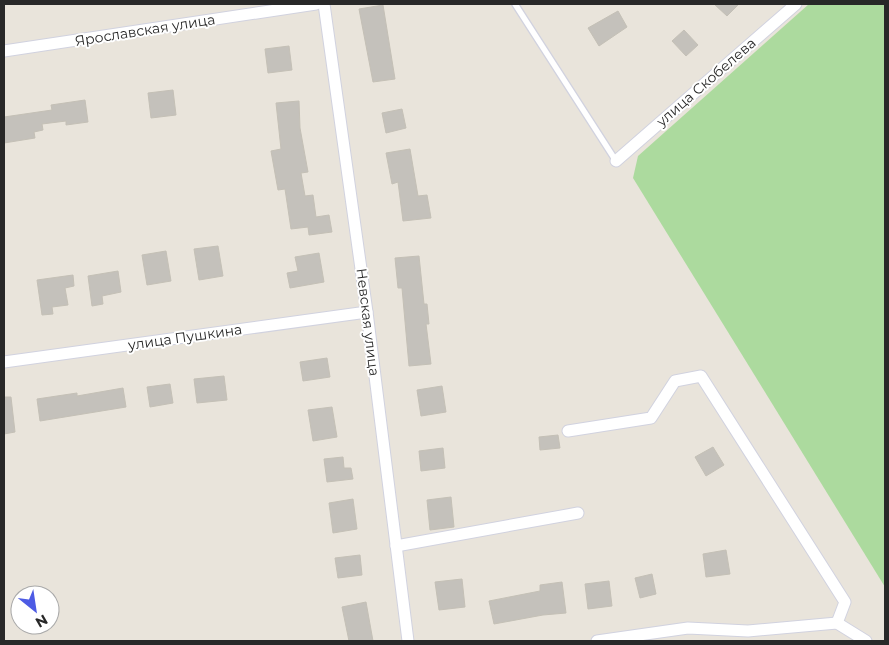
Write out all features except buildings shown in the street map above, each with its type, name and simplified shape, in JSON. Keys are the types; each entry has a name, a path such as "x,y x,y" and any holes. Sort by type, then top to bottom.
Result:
{"street":[{"name":"Ярославская улица","path":"4,51 316,4"},
{"name":"Невская улица","path":"324,4 367,312 408,641"},
{"name":"улица Скобелева","path":"616,161 796,4"},
{"name":"улица Пушкина","path":"4,362 367,312"},
{"path":"568,431 651,418 675,381 701,376 844,602 837,623"},
{"path":"396,546 578,513"},
{"path":"597,641 688,628 748,636 837,623 866,641"}],"lane":[{"path":"515,4 616,161"}],"green space":[{"path":"809,4 885,4 885,587 633,178 638,156"}]}
